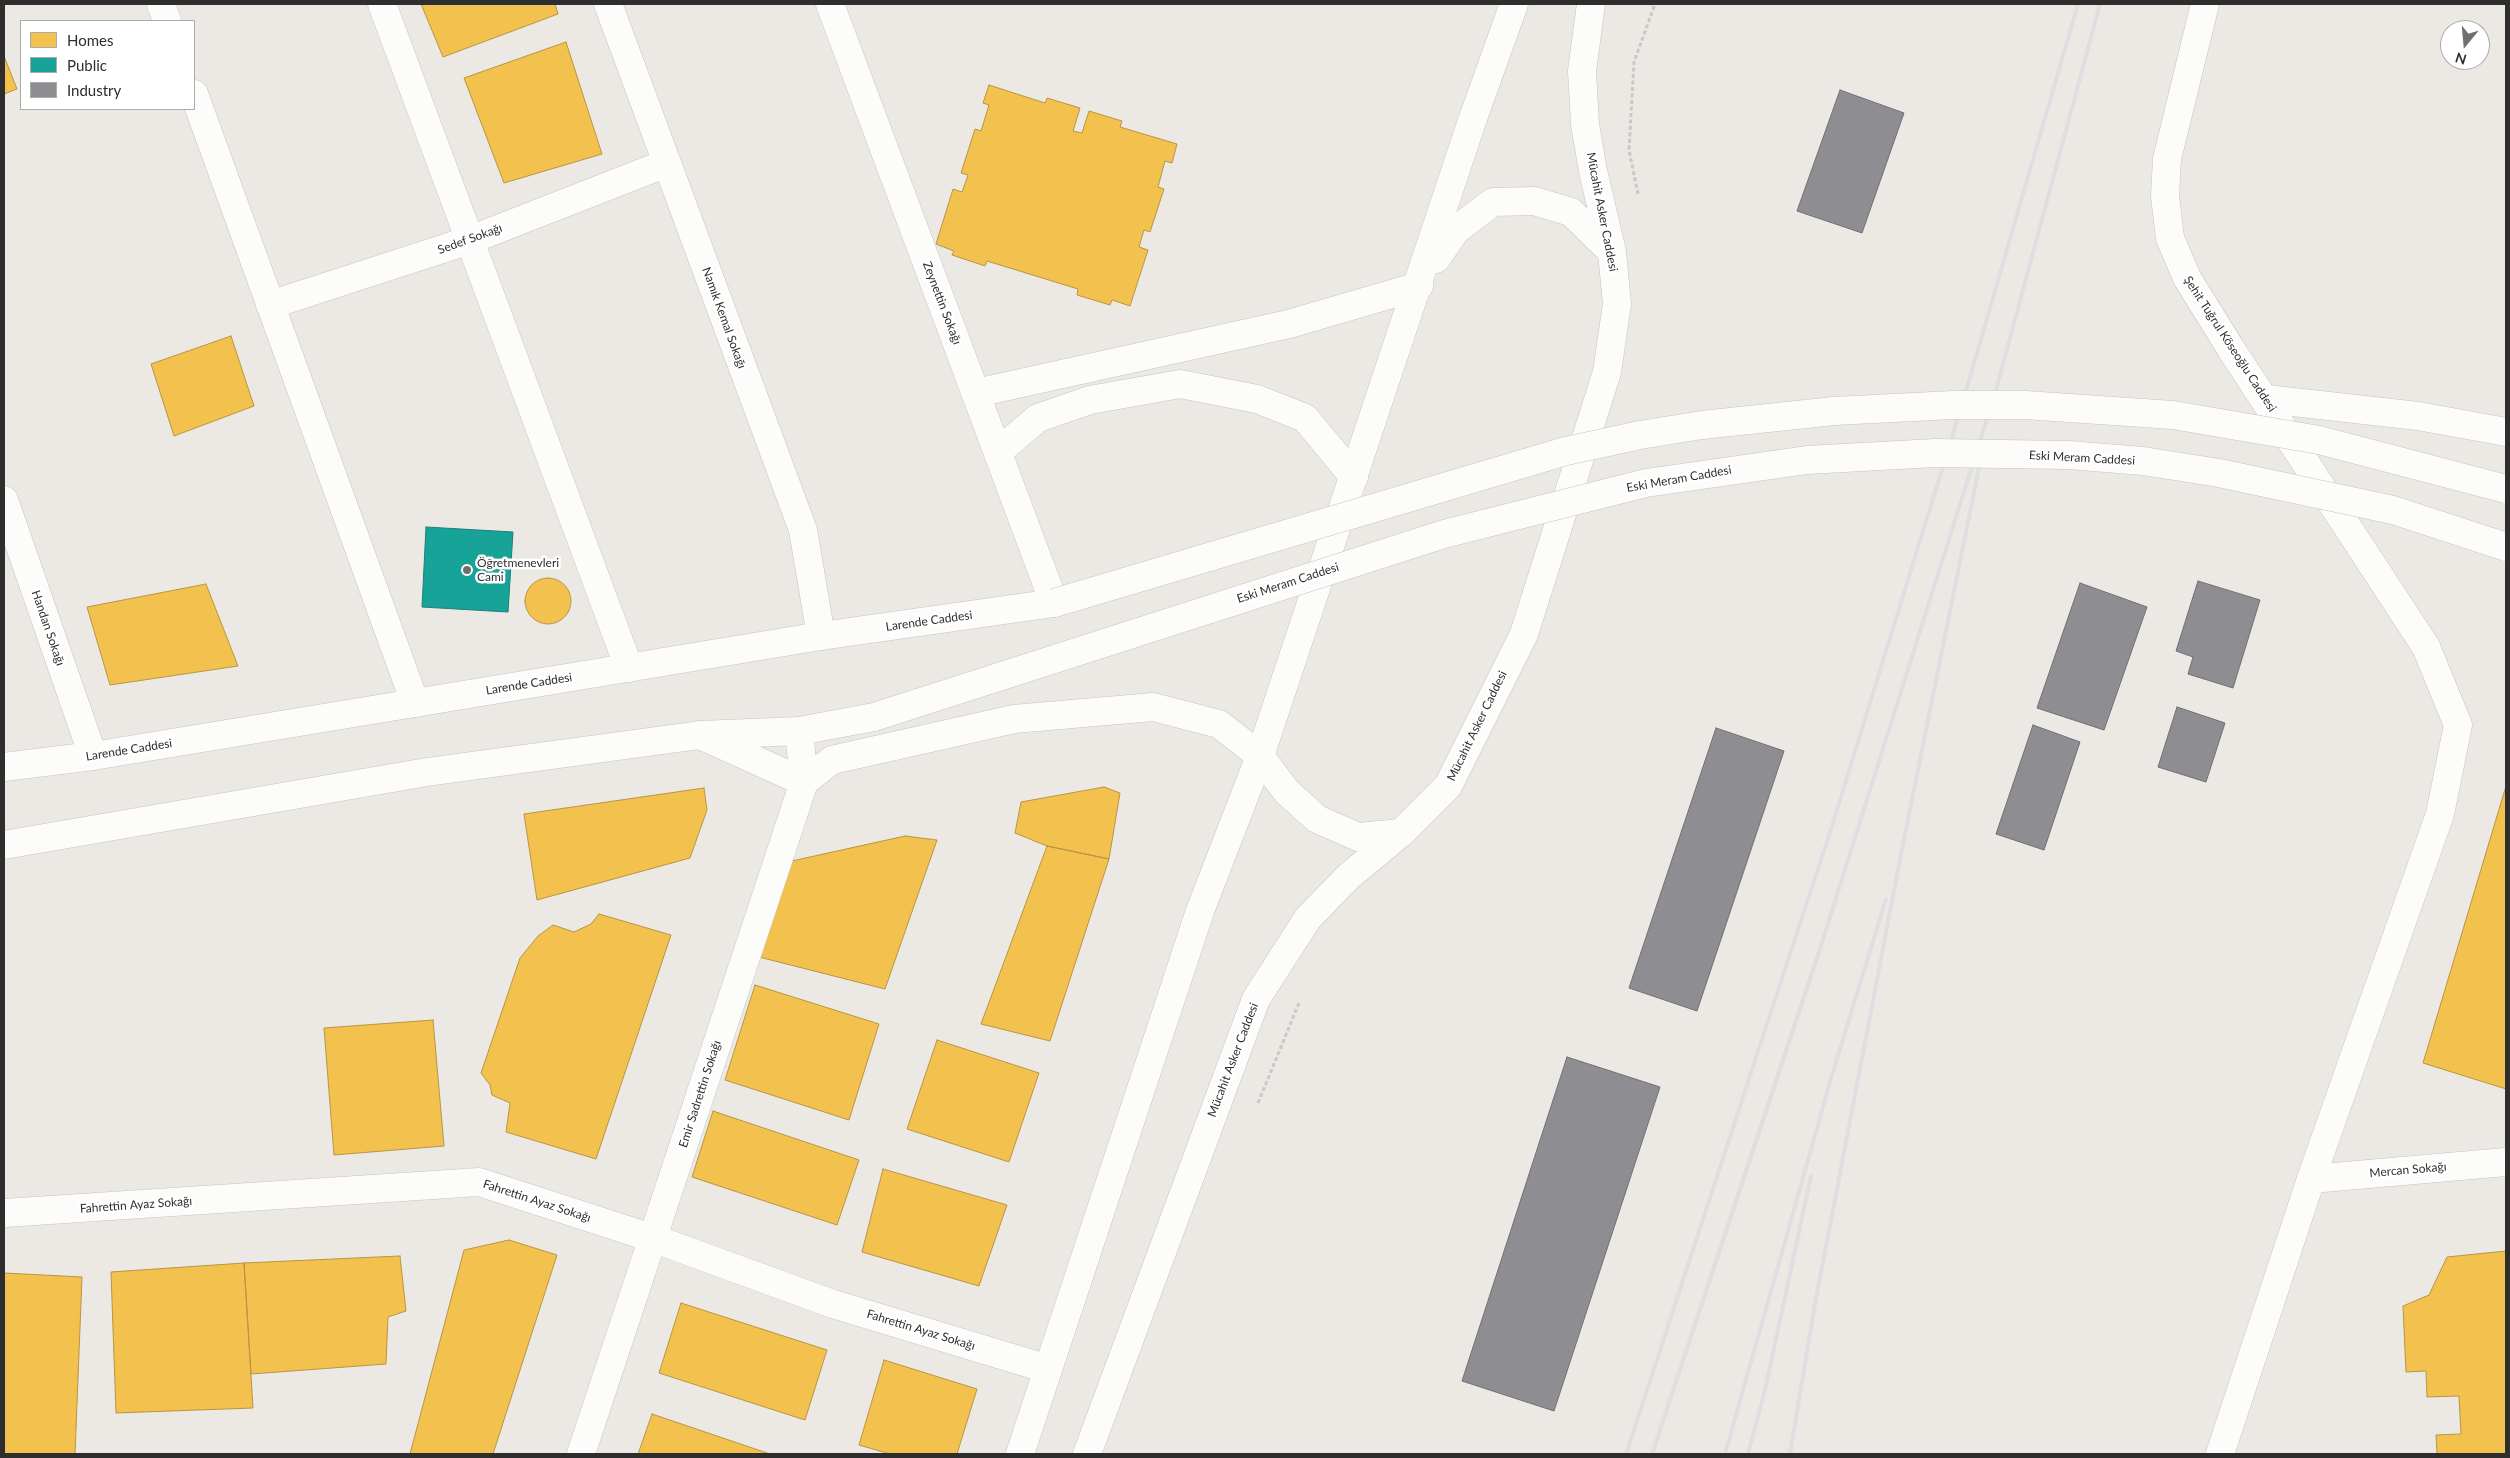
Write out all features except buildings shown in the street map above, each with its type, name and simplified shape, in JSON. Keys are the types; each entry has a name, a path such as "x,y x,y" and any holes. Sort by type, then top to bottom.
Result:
{"main road":[{"path":"161,4 167,20"},
{"path":"382,4 629,668"},
{"name":"Namık Kemal Sokağı","path":"608,4 803,530 821,636"},
{"name":"Zeynettin Sokağı","path":"830,4 1054,602"},
{"path":"1020,1454 1200,911 1260,756 1472,121 1514,4"},
{"name":"Mücahit Asker Caddesi","path":"1087,1454 1256,999 1308,918 1349,876 1401,833 1448,786 1524,634 1607,372 1617,304 1612,252 1593,171 1585,124 1582,72 1591,4"},
{"name":"Şehit Tuğrul Köseoğlu Caddesi","path":"2205,4 2167,159 2165,196 2170,238 2187,278 2426,647 2458,725 2440,814 2311,1179 2220,1454"},
{"path":"195,97 415,703"},
{"name":"Sedef Sokağı","path":"270,305 470,240 667,163"},
{"path":"976,393 1289,324 1418,286 1456,230 1493,202 1534,201 1571,212 1612,252"},
{"path":"998,452 1038,418 1090,400 1180,384 1256,399 1305,418 1354,476"},
{"path":"2266,399 2418,416 2506,432"},
{"path":"1054,602 1566,451 1640,435 1702,425 1834,411 1953,405 2016,405 2094,408 2173,415 2319,440 2506,489"},
{"name":"Eski Meram Caddesi","path":"799,731 874,717 1444,534 1646,483 1799,461 1875,455 1944,453 2069,455 2143,461 2219,473 2384,508 2506,547"},
{"name":"Handan Sokağı","path":"4,500 93,756"},
{"name":"Larende Caddesi","path":"4,767 93,756 821,636 1054,602"},
{"path":"700,735 804,782 832,760 1014,718 1153,707 1219,724 1260,756 1286,792 1317,819 1358,837 1401,833"},
{"path":"4,845 427,772 700,735 799,731"},
{"name":"Emir Sadrettin Sokağı","path":"581,1454 804,782 799,731"},
{"name":"Mercan Sokağı","path":"2311,1179 2506,1162"},
{"name":"Fahrettin Ayaz Sokağı","path":"4,1213 479,1182 652,1238 833,1304 1048,1369"}],"railway":[{"path":"1626,1454 1833,823 1964,398 2078,4"},
{"path":"1652,1454 1819,952 1996,390 2100,4"},
{"path":"1790,1454 1815,1304 1902,849 1982,453"},
{"path":"1725,1454 1832,1075 1886,899"},
{"path":"1748,1454 1765,1390 1811,1176"}],"place":[{"name":"Öğretmenevleri Cami","path":"467,570"}]}
